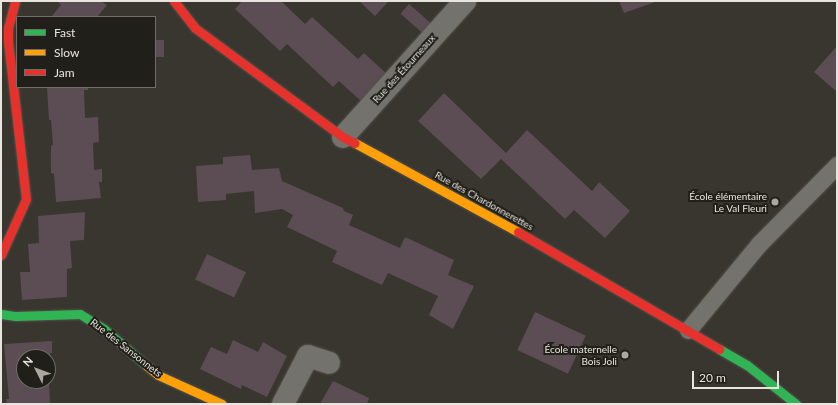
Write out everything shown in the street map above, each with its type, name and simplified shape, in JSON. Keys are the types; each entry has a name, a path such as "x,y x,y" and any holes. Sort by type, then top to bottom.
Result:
{"street":[{"path":"1,255 26,199 4,28 15,1"},
{"name":"Rue des Chardonnerettes","path":"174,1 195,28 343,137 458,198 688,330 747,365 796,404"},
{"name":"Rue des Étourneaux","path":"343,137 465,1"},
{"name":"Rue des Sansonnets","path":"1,314 16,316 80,314 104,329 158,375 222,404"},
{"path":"283,404 308,356 329,363"}],"lane":[{"path":"688,330 760,244 837,165"}],"building":[{"path":"101,1 107,5 98,16 52,16 61,5 58,2"},
{"path":"242,1 281,1 305,24 312,17 358,59 364,53 387,74 362,102 339,81 333,87 287,44 280,51 235,9"},
{"path":"359,1 389,1 375,16"},
{"path":"619,1 658,1 624,13"},
{"path":"409,4 434,26 425,35 400,14"},
{"path":"156,40 164,40 164,57 156,57"},
{"path":"837,46 837,92 814,72"},
{"path":"47,88 88,88 88,90 84,90 85,118 98,117 99,142 93,143 94,170 102,169 102,182 99,182 101,198 56,202 54,174 51,173 51,146 53,145 51,120 49,120"},
{"path":"444,93 506,153 527,130 592,191 599,182 630,211 605,238 574,210 565,219 501,159 481,179 418,121"},
{"path":"250,155 252,170 279,168 282,181 343,208 344,211 353,215 349,225 400,248 405,237 454,260 448,275 474,286 453,329 429,315 438,296 388,273 382,285 332,262 337,251 287,227 293,215 282,209 255,213 254,191 226,194 226,200 198,202 196,166 223,164 223,157"},
{"path":"85,212 84,240 70,241 72,268 67,269 67,297 22,300 20,272 30,272 28,244 39,243 38,216"},
{"path":"207,254 246,272 234,298 195,279"},
{"path":"535,312 586,336 568,374 517,350"},
{"path":"233,340 258,352 263,342 287,356 267,397 242,385 241,389 200,369 211,347 227,354"},
{"path":"52,341 52,349 16,349 16,389 49,389 50,404 7,404 6,399 9,399 4,344"},
{"path":"333,381 369,398 367,404 320,404"}],"traffic: fast":[{"path":"1,314 16,316 80,314 104,329 147,366"},
{"path":"719,349 747,365 796,404"}],"traffic: slow":[{"path":"355,143 518,232"},
{"path":"147,366 158,375 222,404"}],"traffic: jam":[{"path":"1,255 26,199 8,40 8,28 15,1"},
{"path":"174,1 195,28 343,137 355,143"},
{"path":"518,232 719,349"}],"place":[{"name":"École élémentaire Le Val Fleuri","path":"775,202"},
{"name":"École maternelle Bois Joli","path":"625,355"}]}
